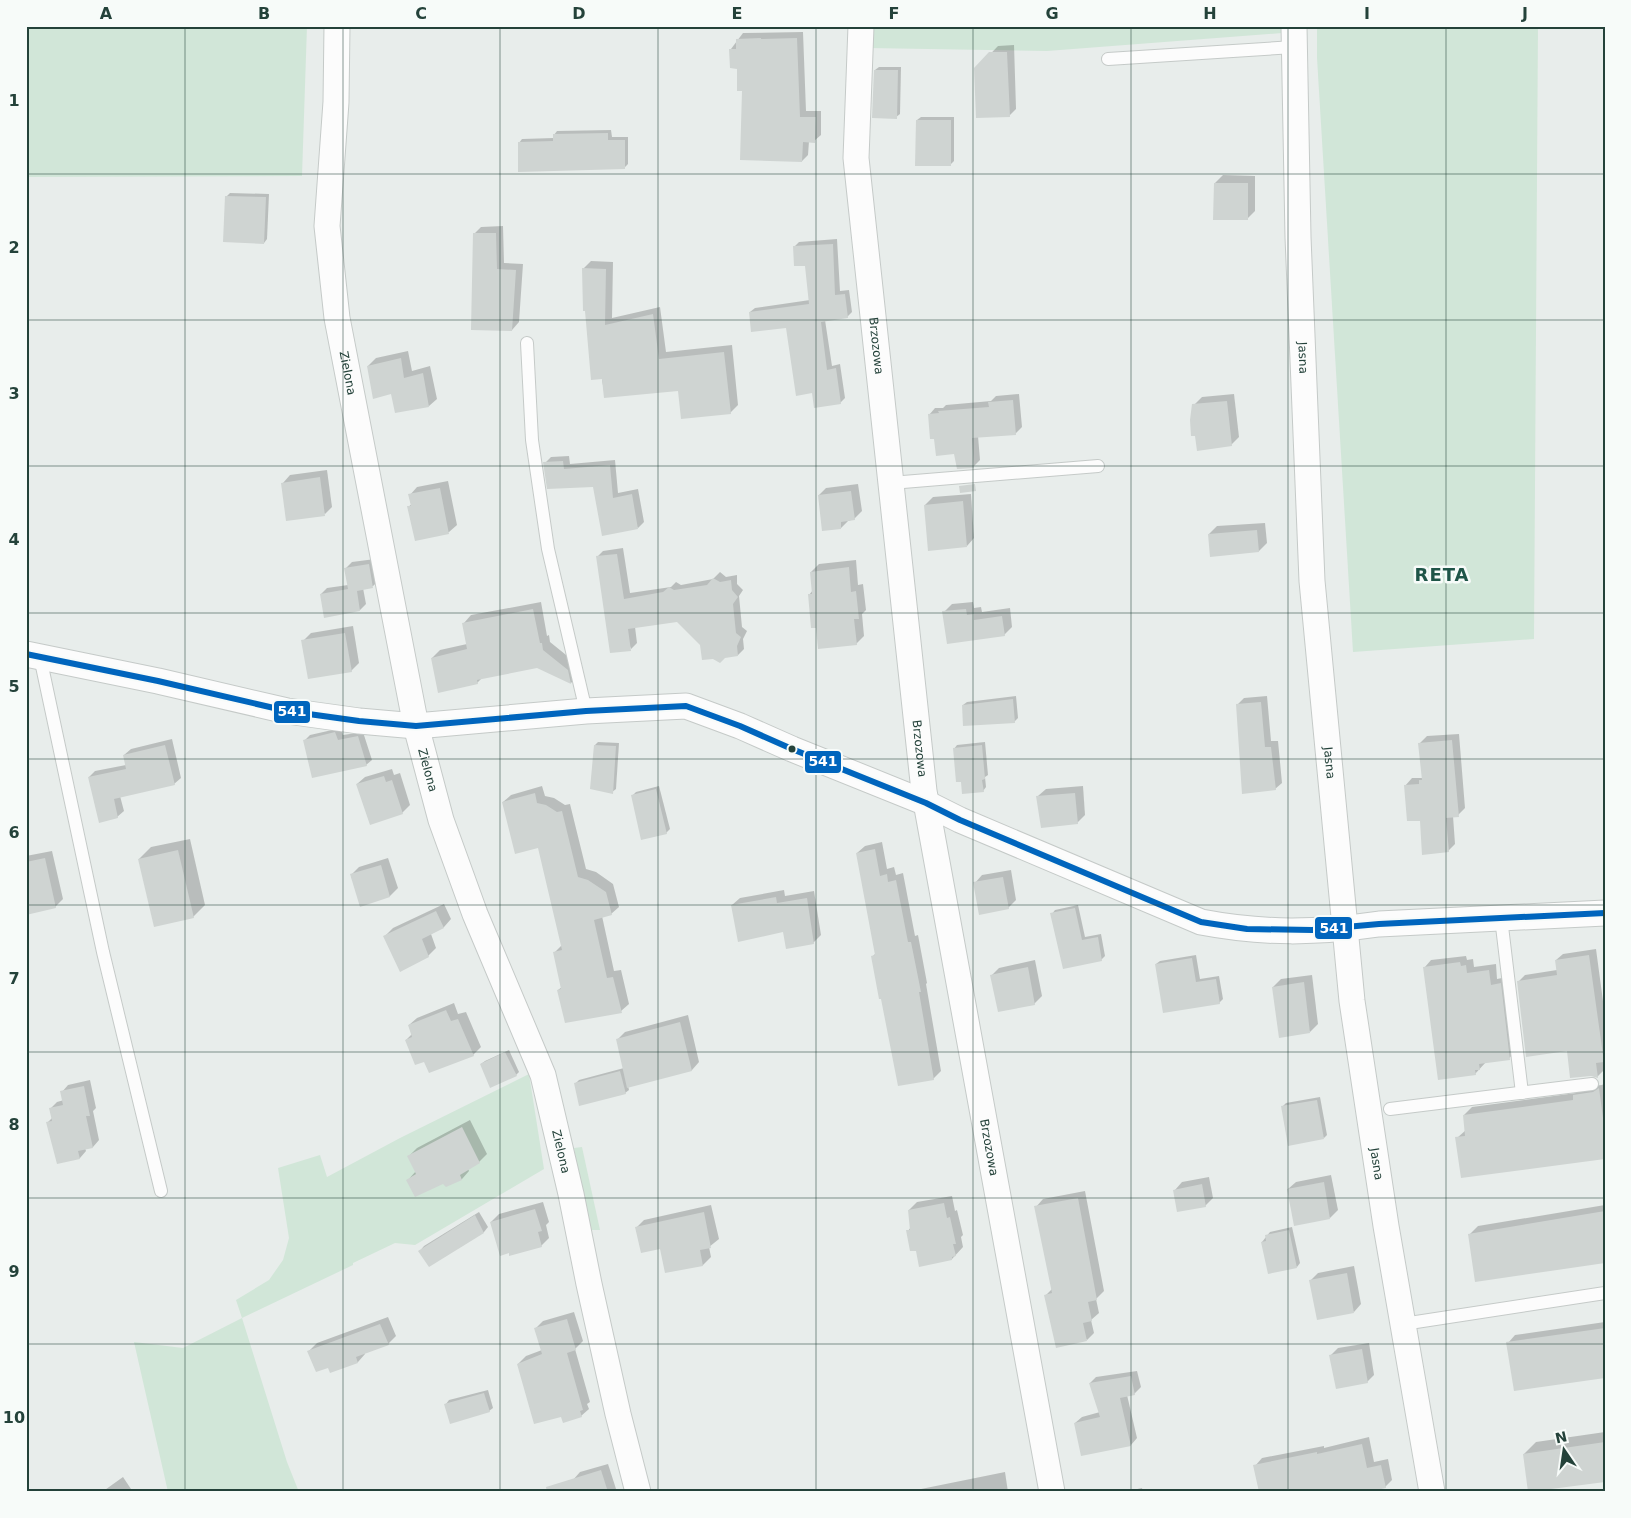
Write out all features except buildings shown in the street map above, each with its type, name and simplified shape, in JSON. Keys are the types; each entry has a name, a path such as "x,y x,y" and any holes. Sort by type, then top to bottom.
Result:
{"street":[{"name":"Zielona","path":"337,26 336,102 327,226 336,318 416,726 441,820 475,914 543,1075 571,1194 618,1414 638,1492"},
{"name":"Brzozowa","path":"860,26 856,158 926,803 1052,1492"},
{"name":"Jasna","path":"1294,36 1298,237 1312,581 1345,929 1358,1038 1386,1226 1432,1492"},
{"path":"33,655 158,681 287,711 358,721 416,726 586,711 686,706 740,726 926,803 1014,843 1202,922 1237,928 1278,931 1345,929 1379,924 1605,913"}],"lane":[{"path":"1108,59 1294,36"},
{"path":"527,343 532,440 548,549 586,711"},
{"path":"891,484 1098,466"},
{"path":"33,655 161,1191"},
{"path":"1501,918 1522,1093"},
{"path":"1390,1109 1592,1084"},
{"path":"1403,1324 1605,1293"}],"green space":[{"path":"26,26 307,26 302,176 26,177"},
{"path":"869,26 1281,26 1282,33 1047,51 868,48"},
{"path":"1317,26 1538,26 1534,639 1353,652 1317,58"},
{"path":"529,1074 544,1169 415,1245 395,1243 242,1318 236,1300 269,1280 283,1260 289,1238 278,1168 320,1155 327,1177 400,1138"},
{"path":"582,1147 600,1230 589,1230 574,1148"},
{"path":"242,1318 287,1462 299,1492 168,1492 134,1342 183,1348"}],"transit line":[{"name":"541","path":"26,654 158,681 287,711 359,721 416,726 586,711 686,706 740,726 926,803 960,820 1201,922 1247,929 1312,930 1379,924 1605,913"}],"district":[{"name":"RETA","path":"1442,574"}]}
